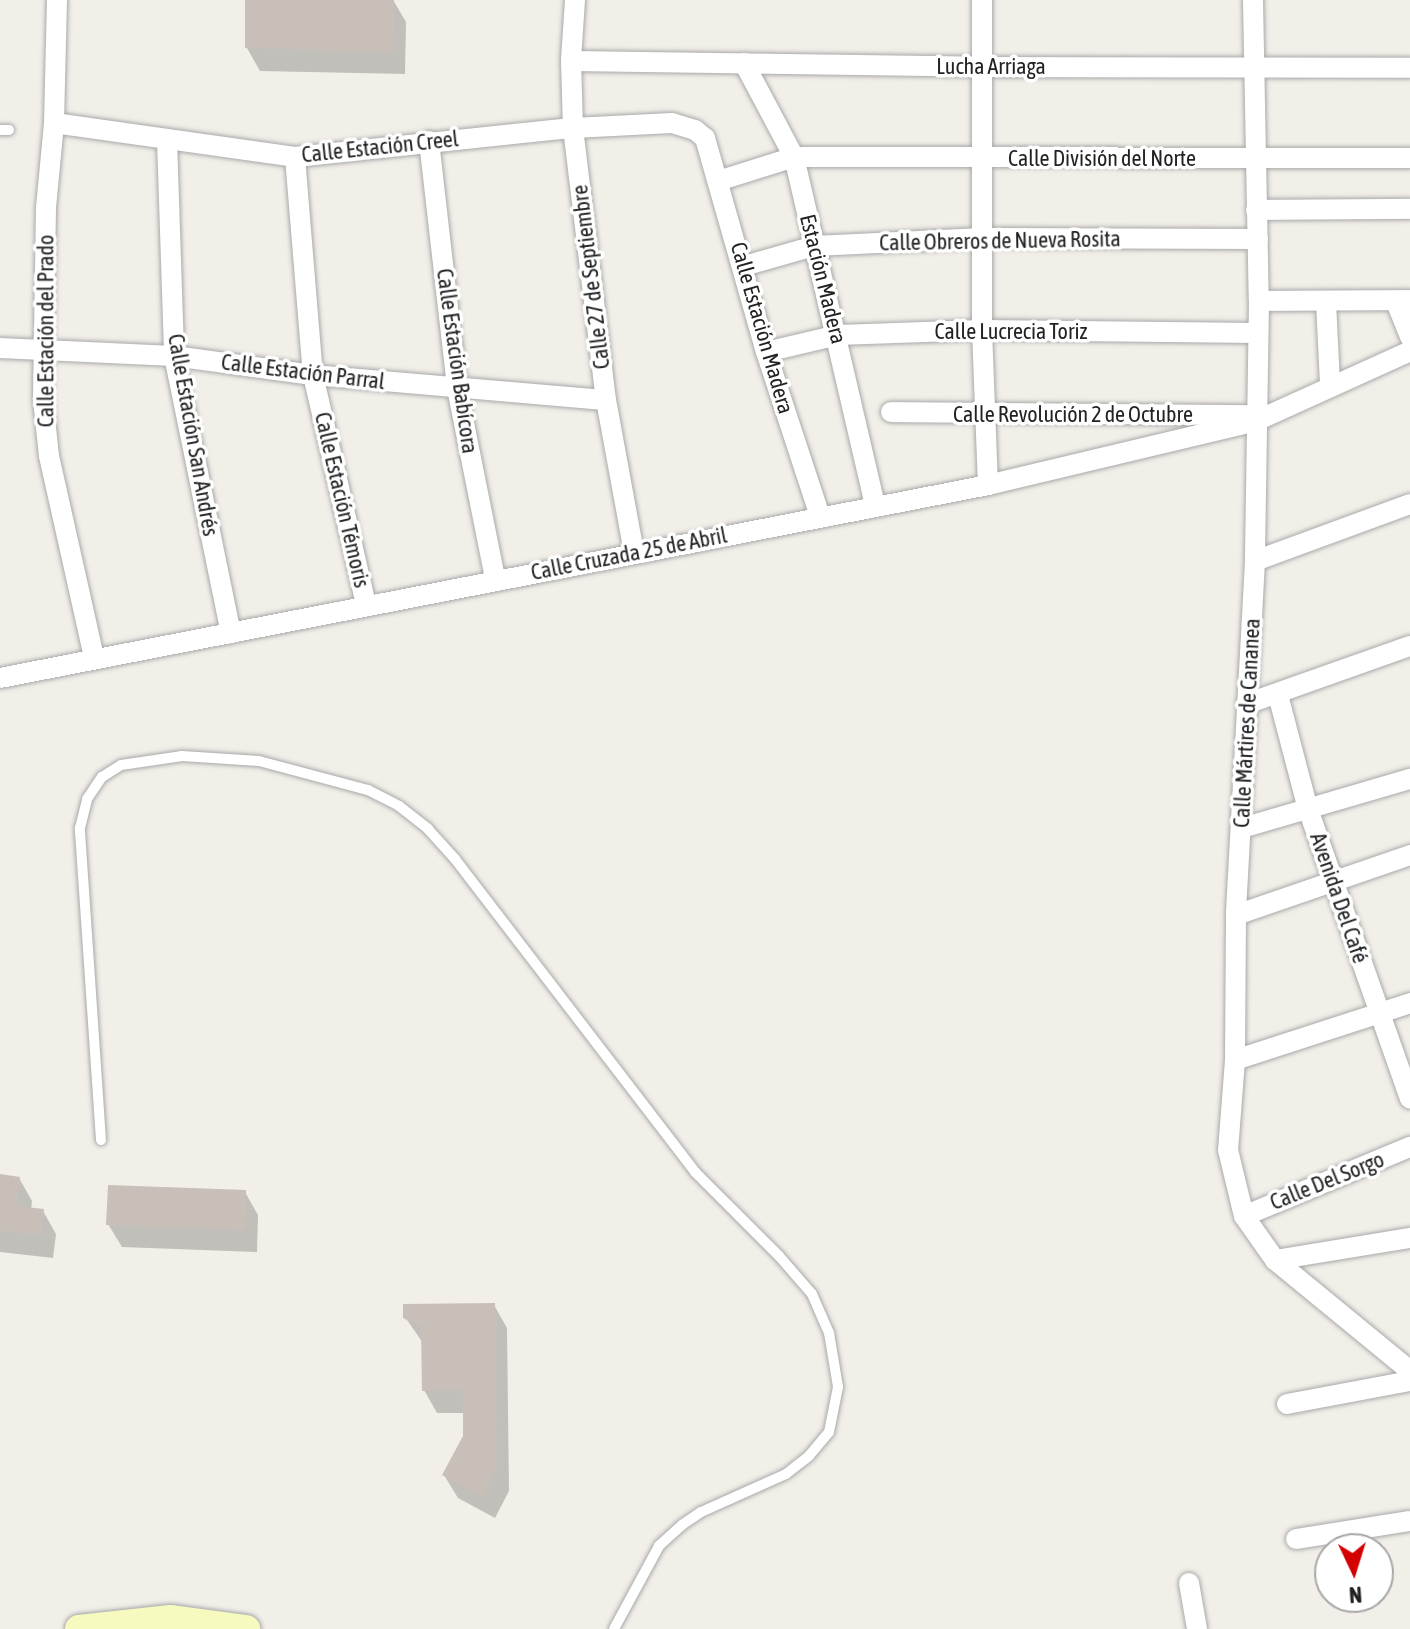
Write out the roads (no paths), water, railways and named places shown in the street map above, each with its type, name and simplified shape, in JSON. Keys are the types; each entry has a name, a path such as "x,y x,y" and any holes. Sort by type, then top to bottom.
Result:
{"main road":[{"path":"79,1629 169,1624 246,1629"}],"street":[{"name":"Calle Estación del Prado","path":"57,0 42,348 49,456 94,657"},
{"name":"Calle 27 de Septiembre","path":"575,0 571,61 573,128 606,400 634,553"},
{"path":"982,0 982,330 988,485"},
{"name":"Calle Mártires de Cananea","path":"1253,0 1259,301 1255,561 1236,915 1235,1060 1228,1150 1244,1216 1275,1260 1410,1371"},
{"name":"Lucha Arriaga","path":"571,61 983,67 1410,68"},
{"name":"Estación Madera","path":"744,63 794,157 838,335 875,506"},
{"name":"Calle Estación Creel","path":"54,123 295,157 573,128 672,123 695,130 705,138"},
{"name":"Calle Estación Madera","path":"705,138 744,266 766,352 820,516"},
{"name":"Calle Estación San Andrés","path":"167,140 174,356 231,633"},
{"name":"Calle Estación Babícora","path":"429,141 457,388 495,579"},
{"name":"Calle Estación Témoris","path":"295,157 313,375 366,605"},
{"name":"Calle División del Norte","path":"718,181 794,157 1410,158"},
{"path":"1256,210 1410,209"},
{"name":"Calle Obreros de Nueva Rosita","path":"744,266 814,246 983,238 1258,239"},
{"path":"1259,301 1403,301 1410,337"},
{"path":"1326,302 1330,385"},
{"name":"Calle Lucrecia Toriz","path":"766,352 838,335 982,330 1258,333"},
{"name":"Calle Estación Parral","path":"0,348 174,356 313,375 606,400"},
{"path":"1255,418 1410,351"},
{"name":"Calle Revolución 2 de Octubre","path":"891,412 984,416 1255,418"},
{"name":"Calle Cruzada 25 de Abril","path":"0,678 94,657 988,485 1255,418"},
{"path":"1255,561 1410,504"},
{"path":"1246,704 1410,646"},
{"name":"Avenida Del Café","path":"1278,695 1308,809 1410,1099"},
{"path":"1242,828 1410,779"},
{"path":"1236,915 1410,855"},
{"path":"1235,1060 1410,1003"},
{"name":"Calle Del Sorgo","path":"1244,1216 1410,1147"},
{"path":"1275,1260 1410,1238"},
{"path":"1287,1404 1410,1381"},
{"path":"1296,1539 1410,1521"},
{"path":"1189,1583 1197,1629"}],"lane":[{"path":"101,1140 80,828 87,799 102,777 121,765 182,756 259,761 368,790 399,806 428,829 455,859 695,1172 779,1256 812,1294 829,1333 838,1387 829,1432 809,1456 786,1474 701,1512 659,1546 614,1629"}]}
